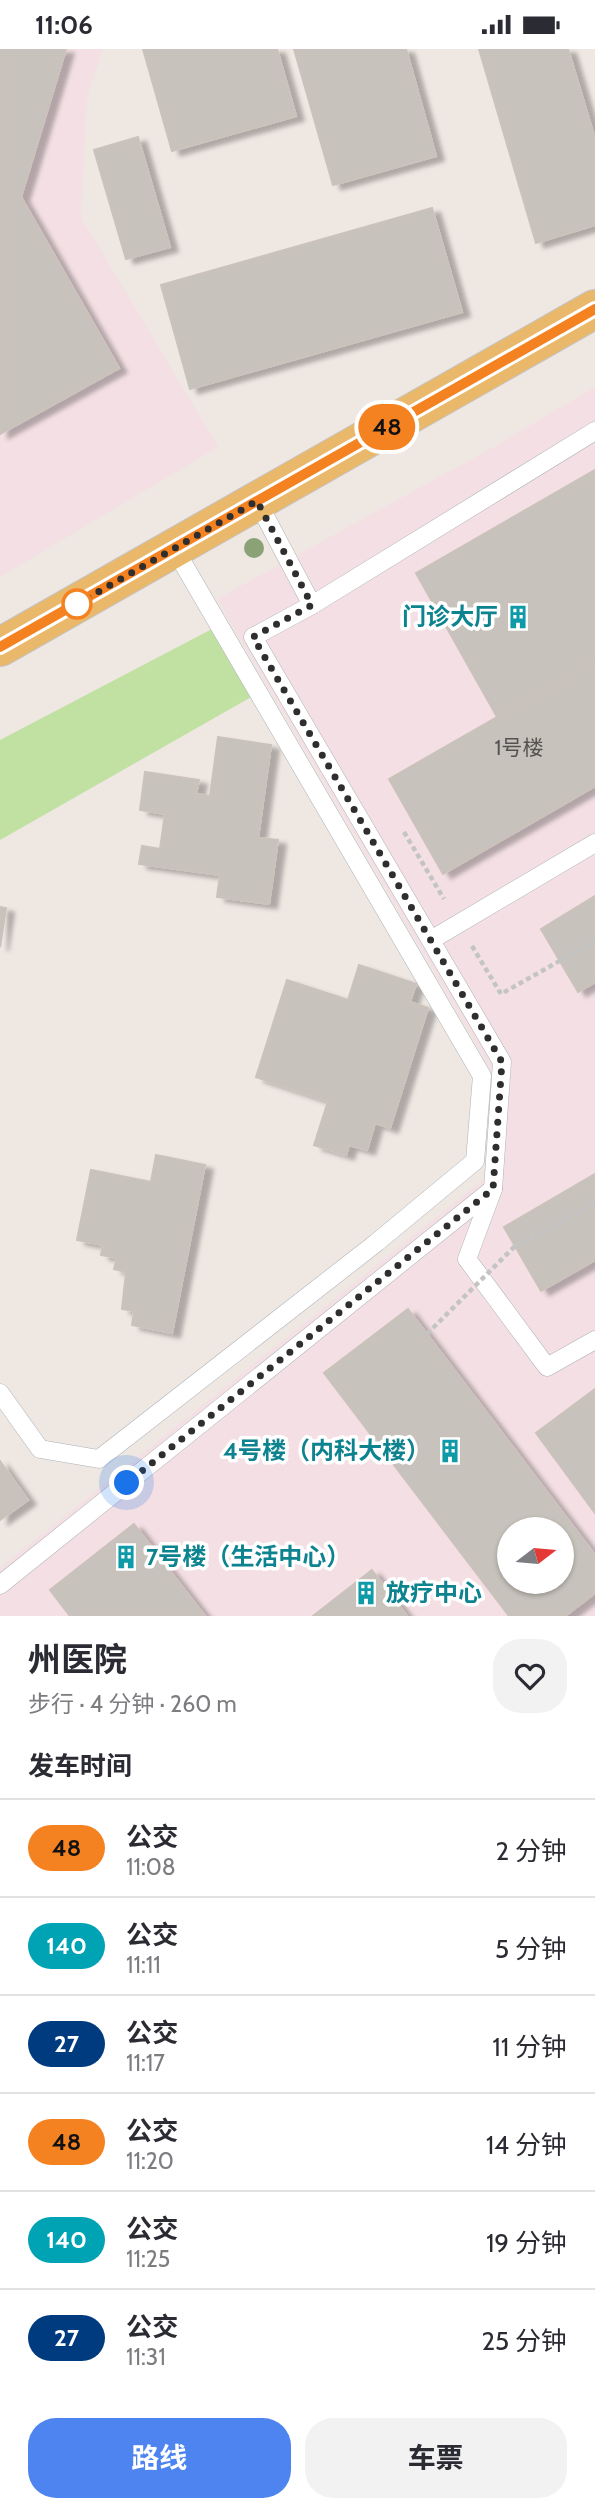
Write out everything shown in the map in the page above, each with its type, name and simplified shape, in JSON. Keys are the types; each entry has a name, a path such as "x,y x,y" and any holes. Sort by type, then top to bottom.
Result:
{"main road":[{"path":"0,647 595,309"}],"lane":[{"path":"595,431 312,605 253,637 502,1062 493,1189 467,1259 547,1367 595,1340"},
{"path":"257,501 312,605"},
{"path":"0,1393 40,1449 99,1459 376,1243 475,1161 482,1076 174,548"},
{"path":"430,940 595,843"},
{"path":"0,1585 493,1189"}],"path":[{"path":"560,962 595,941"},
{"path":"427,1334 514,1246 595,1203"}],"shaded area":[{"path":"0,49 103,49 87,96 81,217 218,447 0,577"},
{"path":"595,387 595,1616 0,1616 0,1568 485,1178 492,1071 217,599 492,448"}],"green space":[{"path":"212,629 253,696 0,840 0,740"}],"building":[{"path":"0,49 66,49 21,197 119,368 0,434"},
{"path":"143,49 277,49 296,116 172,151"},
{"path":"294,49 406,49 436,156 333,185"},
{"path":"479,49 568,49 595,139 595,225 536,243"},
{"path":"138,137 170,247 126,259 94,150"},
{"path":"432,208 462,312 190,389 161,285"},
{"name":"门诊大厅","path":"595,470 595,661 497,717 416,573"},
{"path":"595,661 595,786 443,874 389,779"},
{"path":"218,737 271,745 258,838 278,840 269,904 217,897 220,875 139,864 142,846 160,849 165,814 140,810 145,772 199,780 196,794 210,796"},
{"path":"595,896 595,982 578,992 541,929"},
{"path":"0,907 6,908 0,947"},
{"path":"359,965 416,984 410,1002 428,1008 390,1128 375,1123 367,1150 349,1145 346,1155 314,1145 328,1101 256,1077 287,980 348,1000"},
{"path":"156,1155 205,1165 172,1333 132,1325 134,1311 122,1309 126,1272 114,1269 117,1258 101,1255 103,1245 77,1240 91,1170 151,1182"},
{"path":"595,1174 595,1260 541,1291 504,1227"},
{"name":"4号楼（内科大楼）","path":"408,1309 566,1517 497,1517 497,1594 574,1594 574,1527 595,1555 595,1593 565,1616 509,1616 324,1373"},
{"path":"595,1389 595,1513 536,1433"},
{"path":"0,1461 28,1500 0,1520"},
{"name":"7号楼（生活中心）","path":"134,1524 205,1616 70,1616 50,1590"},
{"name":"放疗中心","path":"372,1570 407,1616 313,1616"}],"bus line":[{"name":"48","path":"0,647 595,309"}],"place":[{"name":"门诊大厅","path":"518,617"},
{"name":"4号楼（内科大楼）","path":"450,1451"},
{"name":"7号楼（生活中心）","path":"126,1557"},
{"name":"放疗中心","path":"366,1593"}],"route":[{"path":"77,604 257,501 312,605 253,637 502,1062 493,1189 127,1483"}]}
